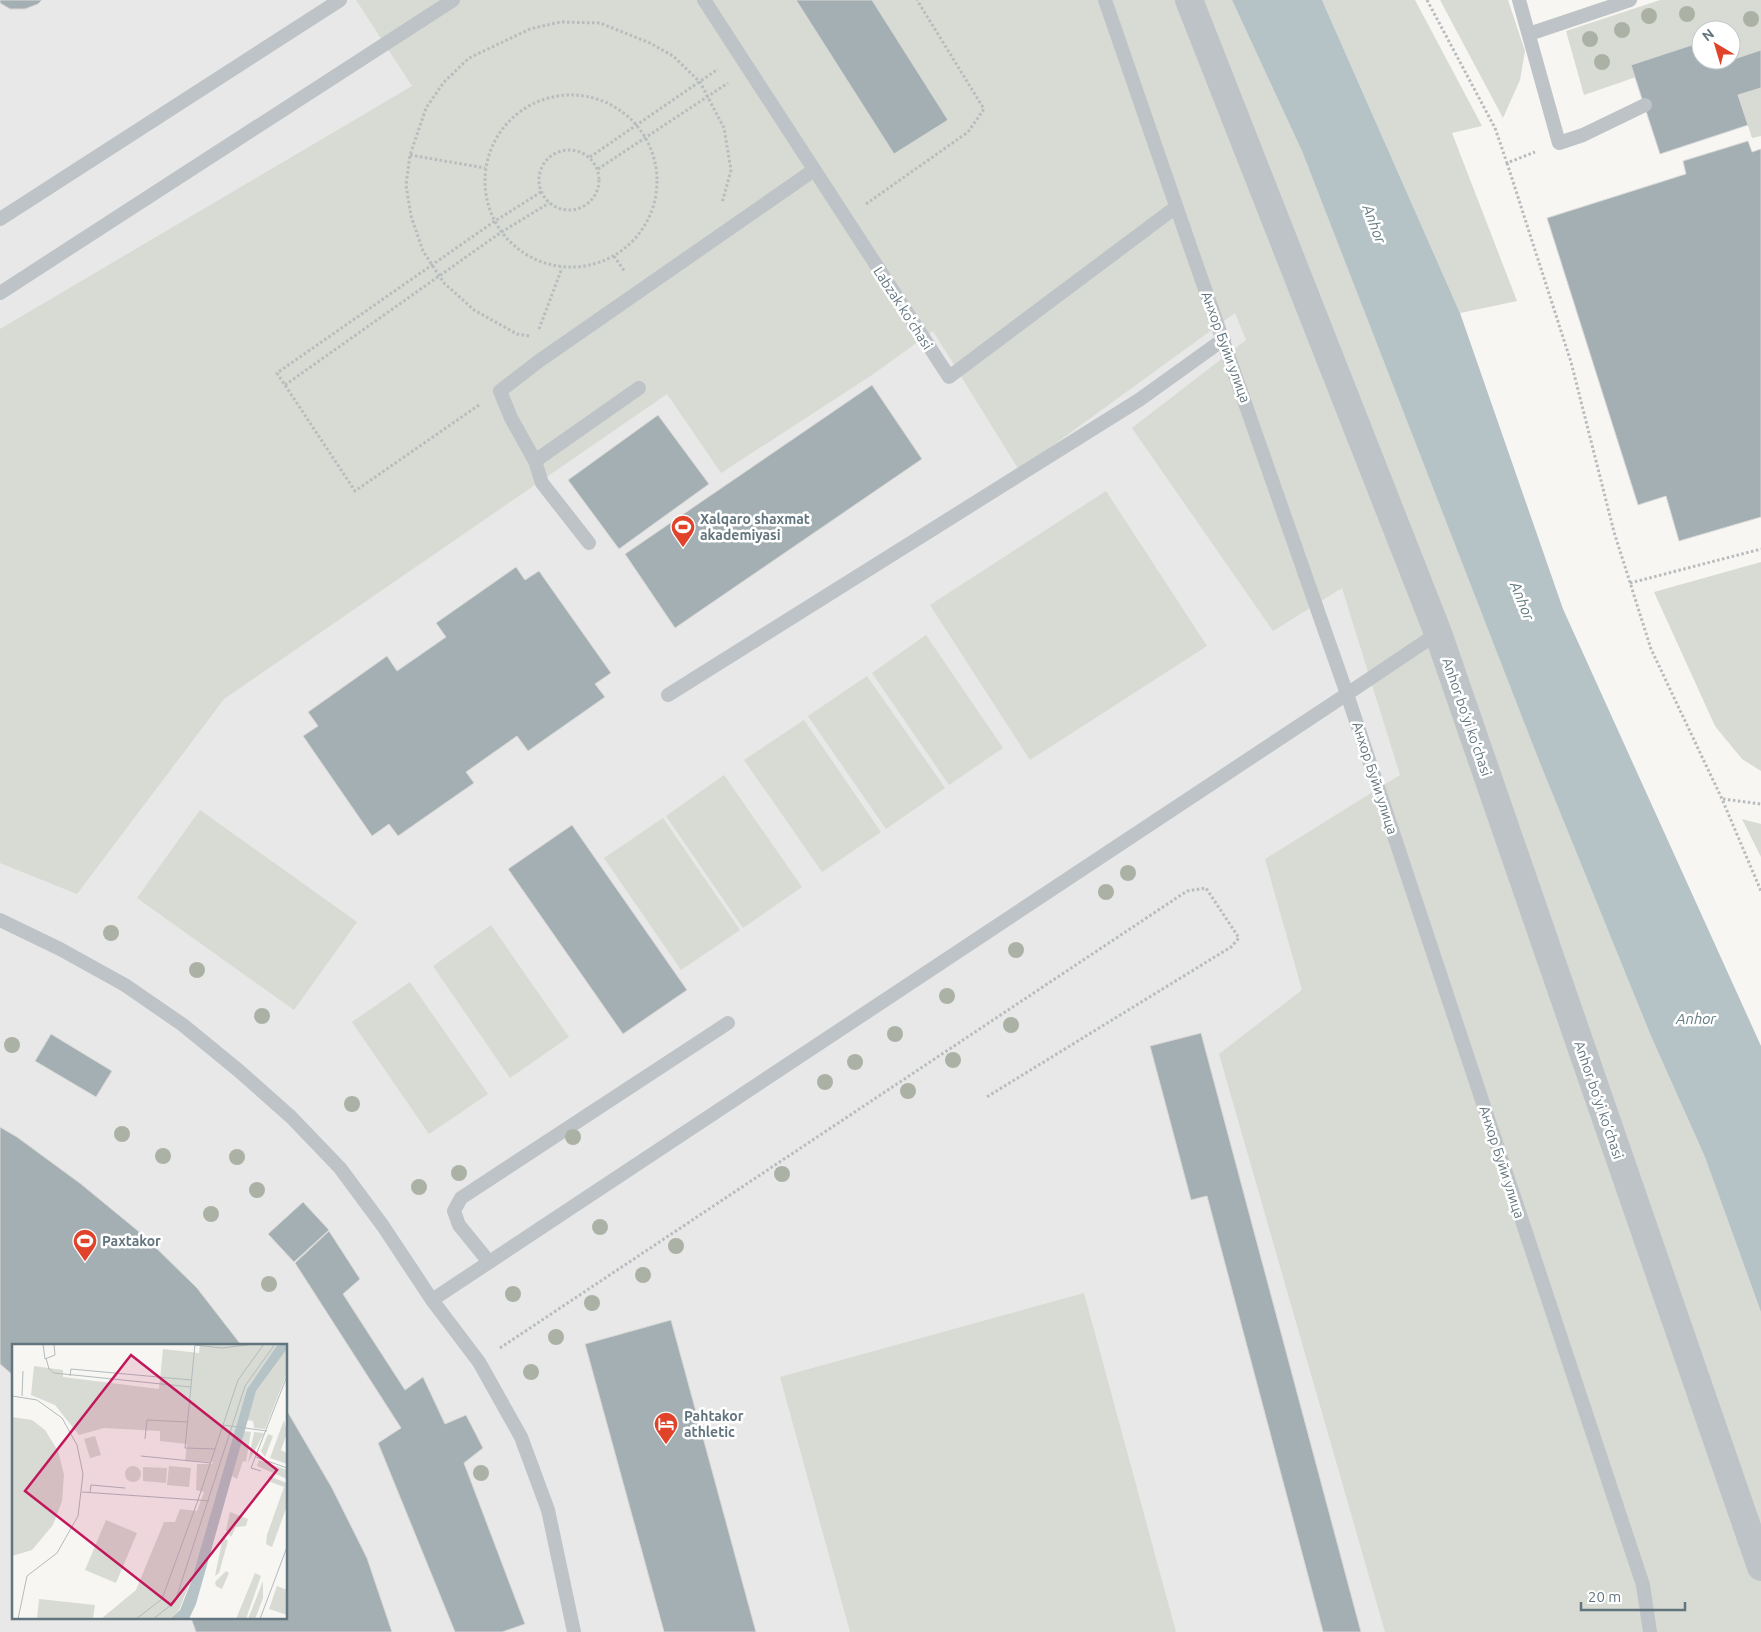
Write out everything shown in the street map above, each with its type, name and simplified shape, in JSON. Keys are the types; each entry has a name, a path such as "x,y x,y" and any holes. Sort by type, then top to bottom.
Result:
{"street":[{"name":"Anhor bo‘yi ko‘chasi","path":"1189,0 1438,633 1761,1566"}],"lane":[{"path":"0,219 340,0"},
{"path":"0,293 453,0"},
{"name":"Labzak ko'chasi","path":"704,0 949,377 1176,208"},
{"name":"Анхор Буйи улица","path":"1105,0 1347,694 1643,1584 1650,1632"},
{"path":"1519,0 1559,143 1583,135 1645,105"},
{"path":"1529,34 1630,0"},
{"path":"589,543 542,483 535,461 511,418 500,391 538,361 814,170"},
{"path":"668,695 1139,400 1224,339"},
{"path":"535,461 639,388"},
{"path":"432,1300 1438,633"},
{"path":"0,920 60,949 126,985 183,1025 291,1117 340,1168 383,1226 432,1300 479,1362 521,1437 548,1510 574,1632"},
{"path":"489,1262 459,1226 454,1211 461,1198 728,1023"}],"path":[{"path":"845,219 968,132 984,109 917,0"},
{"path":"1427,0 1495,128 1571,362 1614,532 1651,649 1722,798 1761,891"},
{"path":"562,268 539,329 532,337 517,334 474,310 444,283 423,250 411,216 406,185 410,155 426,108 444,82 469,58 530,29 560,22 600,23 650,42 673,56 700,82 724,128 731,170 720,210 702,247"},
{"path":"590,158 739,54"},
{"path":"598,169 749,69"},
{"path":"562,95 599,98 630,117 646,138 655,157 658,181 651,217 630,246 598,264 562,268 527,257 500,233 486,200 485,168 491,148 501,130 528,106 562,95"},
{"path":"1507,163 1559,143"},
{"path":"564,150 578,151 590,158 598,169 600,183 596,196 587,206 574,211 561,210 549,203 541,192 539,178 542,165 552,155 564,150"},
{"path":"410,155 485,168"},
{"path":"500,391 355,490 277,373 495,220 541,192"},
{"path":"284,385 500,233 549,203"},
{"path":"1630,583 1761,549"},
{"path":"1722,798 1761,804"},
{"path":"479,1362 1178,897 1187,892 1206,888 1240,938 1231,946 985,1098"}],"shaded area":[{"path":"0,0 1290,0 1761,1199 1761,1632 0,1632"},
{"path":"356,0 1232,0 1302,151 1538,758 1651,1036 1705,1157 1761,1312 1761,1632 1385,1632 1219,1054 1302,990 1265,859 1400,775 1342,588 1273,631 1132,428 1246,340 1235,313 1019,470 933,331 872,375 721,473 667,394 224,699 77,894 0,863 0,329 412,86"},
{"path":"1322,0 1415,0 1482,126 1452,133 1517,301 1460,313"},
{"path":"1440,0 1508,0 1525,51 1520,80 1503,118"},
{"path":"1660,0 1761,0 1761,50 1741,57 1741,20 1691,20 1691,47 1636,77 1584,95 1566,31"},
{"path":"1761,88 1761,136 1752,138 1738,95"},
{"path":"1106,491 1207,646 1030,760 930,605"},
{"path":"1761,562 1761,771 1742,759 1715,726 1654,592"},
{"path":"926,635 1003,748 949,785 872,673"},
{"path":"867,676 945,788 886,829 808,716"},
{"path":"804,720 881,832 822,872 744,760"},
{"path":"724,775 802,887 743,928 666,816"},
{"path":"200,810 357,922 294,1010 137,898"},
{"path":"663,818 740,930 681,970 604,858"},
{"path":"1742,819 1761,824 1761,857"},
{"path":"491,925 569,1037 510,1078 433,966"},
{"path":"410,982 488,1094 429,1134 352,1022"},
{"path":"1084,1293 1176,1632 850,1632 780,1377"}],"water":[{"name":"Anhor","path":"1232,0 1322,0 1460,313 1563,609 1761,1046 1761,1312 1705,1157 1651,1036 1538,758 1302,151"}],"building":[{"path":"0,0 42,0 38,4 25,9 10,9 0,3"},
{"path":"796,0 872,0 948,120 894,154"},
{"path":"1691,45 1691,70 1741,70 1741,57 1761,50 1761,88 1738,95 1748,125 1660,154 1631,65"},
{"path":"1748,141 1752,152 1761,149 1761,517 1679,541 1666,496 1638,505 1547,218 1686,174 1683,161"},
{"path":"872,385 922,459 675,628 625,554"},
{"path":"658,415 709,484 619,549 568,480"},
{"path":"516,567 525,580 539,571 611,673 595,684 605,697 528,751 517,736 466,772 474,783 398,836 389,824 372,836 303,736 318,726 308,712 387,656 397,671 446,637 436,623"},
{"path":"572,825 687,990 623,1034 508,869"},
{"path":"1201,1033 1361,1632 1323,1632 1207,1196 1191,1200 1150,1046"},
{"path":"51,1034 112,1071 96,1097 35,1061"},
{"name":"Paxtakor","path":"0,1127 17,1137 81,1184 143,1235 197,1288 240,1344 12,1344 12,1374 0,1364"},
{"path":"303,1202 329,1230 294,1262 268,1234"},
{"path":"329,1231 360,1279 343,1294 405,1390 423,1377 445,1424 466,1415 483,1448 464,1463 525,1624 502,1632 455,1632 378,1443 401,1428 295,1263"},
{"path":"671,1320 756,1632 664,1632 585,1344"},
{"path":"288,1412 332,1488 367,1558 392,1632 196,1632 192,1620 288,1620"}],"place":[{"name":"Xalqaro shaxmat akademiyasi","path":"683,548"},
{"name":"Paxtakor","path":"85,1262"},
{"name":"Pahtakor athletic","path":"666,1445"}]}
